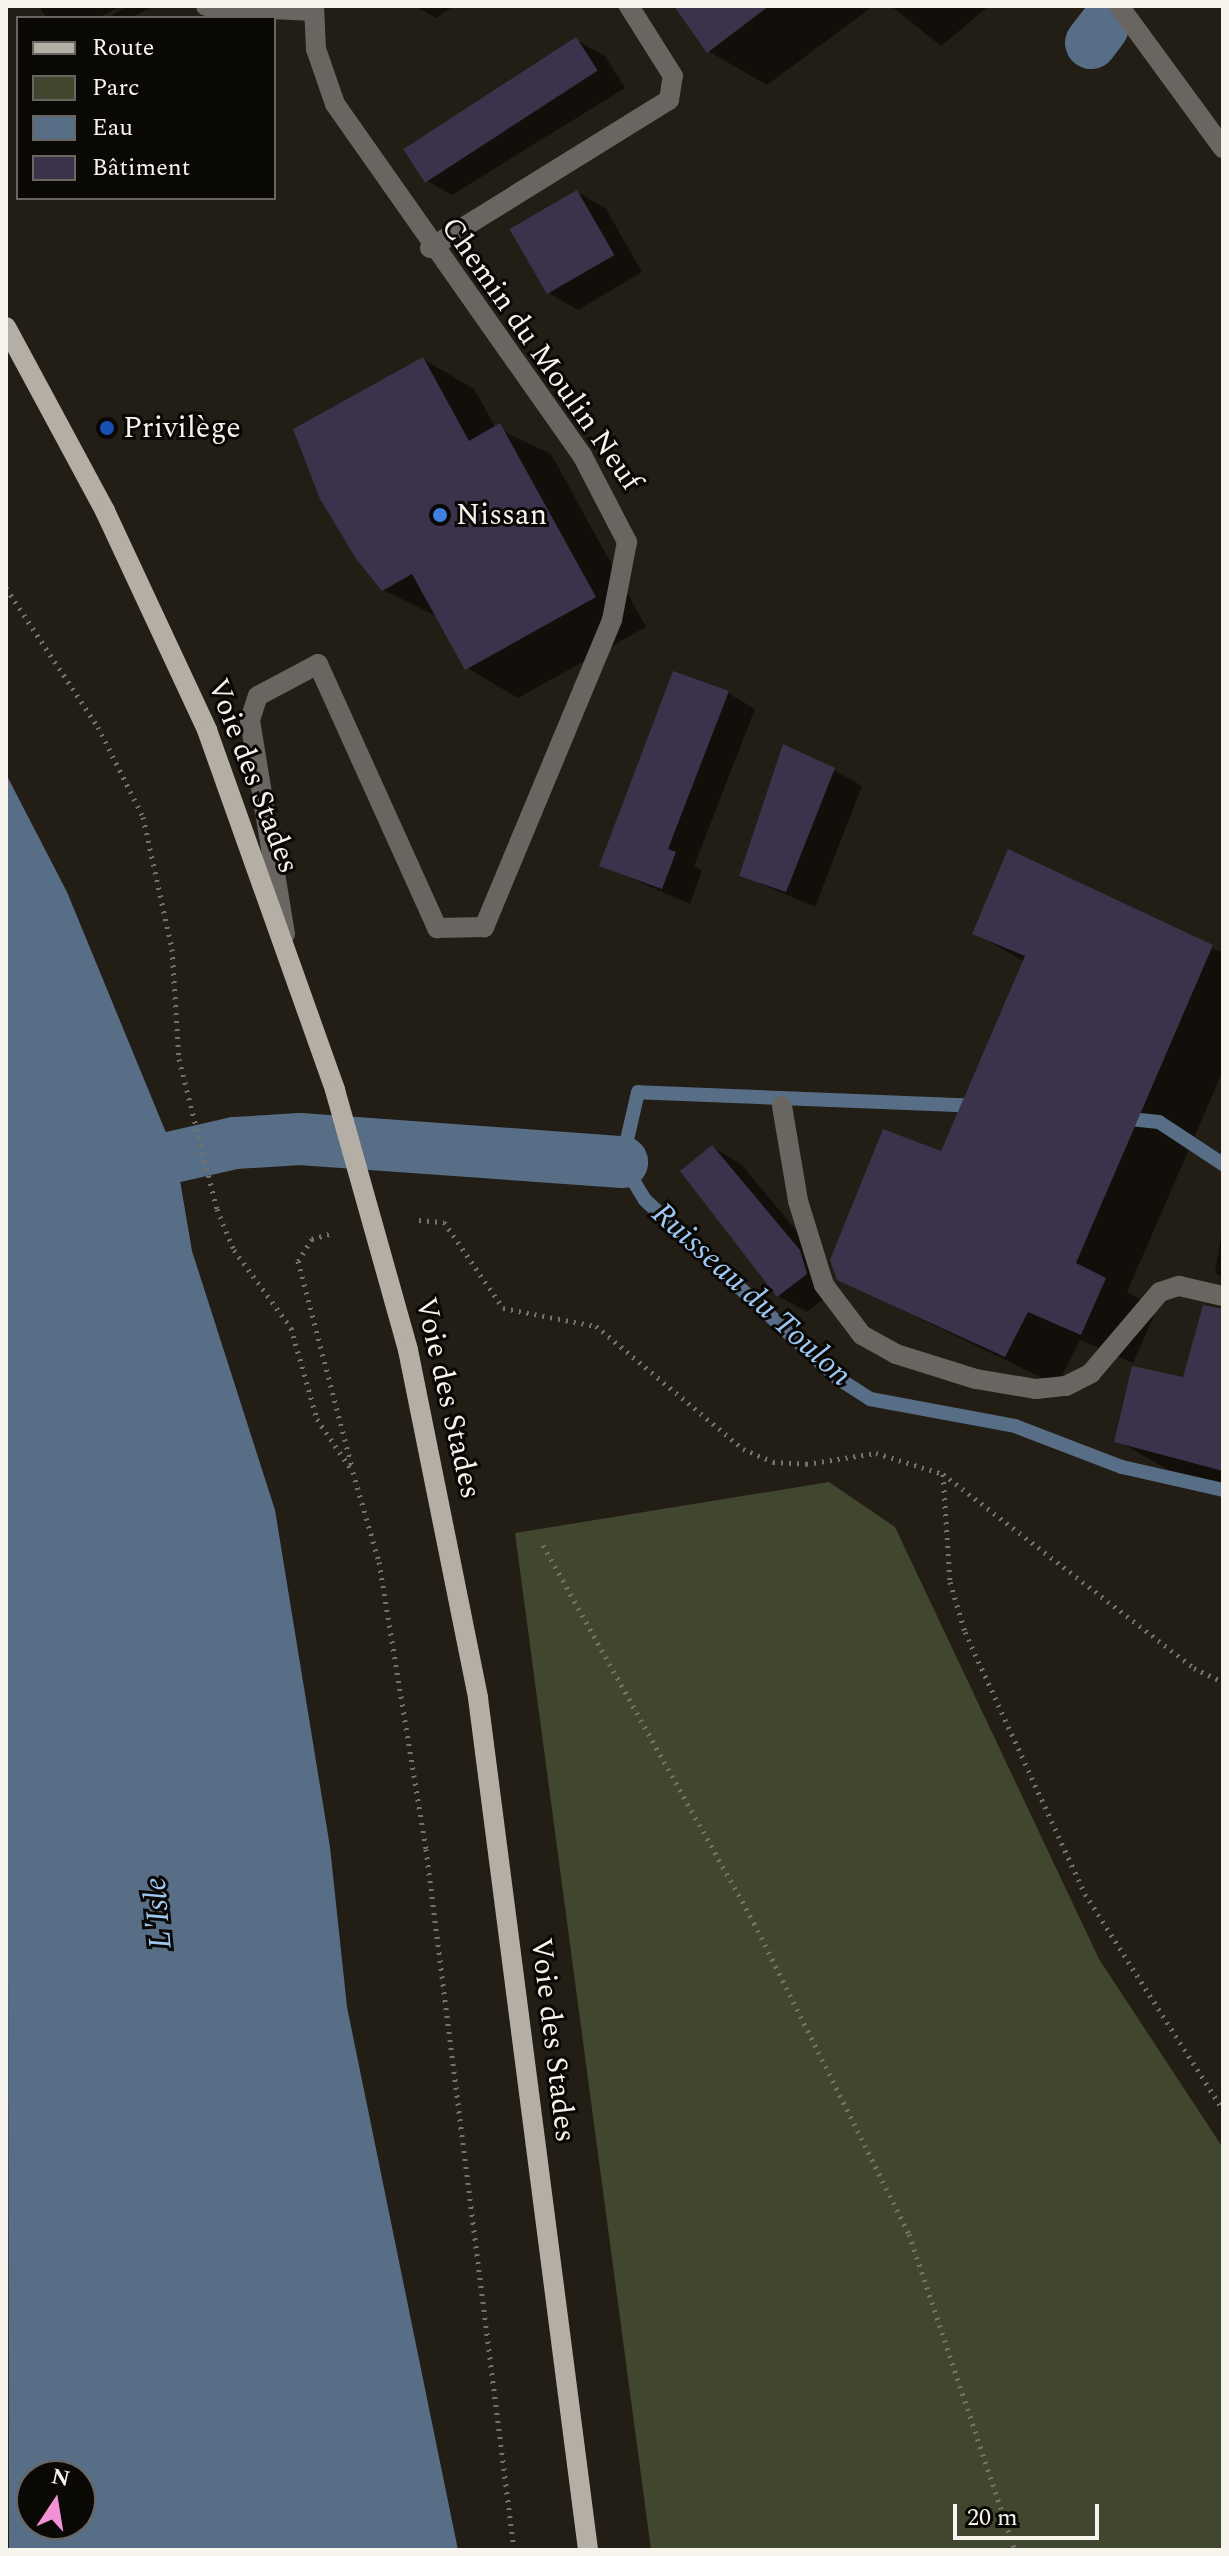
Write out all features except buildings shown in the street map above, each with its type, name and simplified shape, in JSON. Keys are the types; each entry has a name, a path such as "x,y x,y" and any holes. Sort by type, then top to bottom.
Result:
{"main road":[{"name":"Voie des Stades","path":"6,327 105,511 207,730 335,1090 366,1194 434,1463 478,1698 588,2550"}],"street":[{"path":"206,6 314,8"},
{"path":"430,248 669,100 673,76 629,6"},
{"path":"1119,6 1223,148"},
{"name":"Chemin du Moulin Neuf","path":"289,958 250,720 258,696 318,664 437,928 484,927 612,620 627,542 590,469 430,248 335,104 316,49 314,8"},
{"path":"782,1106 798,1201 824,1285 862,1335 896,1354 976,1379 1036,1389 1066,1386 1091,1373 1160,1292 1179,1286 1223,1296"}],"path":[{"path":"6,588 98,727 143,817 172,949 187,1089 217,1209 234,1250 291,1328 317,1419 353,1472"},
{"path":"419,1220 444,1222 503,1308 596,1326 743,1449 773,1462 806,1464 876,1453 943,1474 1194,1668 1223,1682"},
{"path":"329,1234 312,1239 298,1261 353,1472 408,1720 514,2550"},
{"path":"943,1474 950,1582 965,1632 1085,1894 1223,2110"},
{"path":"543,1545 754,1923 909,2234 1015,2550"}],"green space":[{"path":"829,1482 895,1527 1099,1959 1223,2148 1223,2550 651,2550 515,1533"}],"water":[{"name":"L'Isle","path":"6,774 67,892 176,1157 192,1251 275,1510 330,1847 347,2007 458,2550 9,2550"}],"waterway":[{"path":"1091,43 1103,27"},
{"name":"Ruisseau du Toulon","path":"981,1106 638,1092 622,1162 645,1200 836,1377 870,1399 1015,1426 1122,1467 1223,1490"},
{"name":"Ruisseau du Toulon","path":"1121,1118 1159,1122 1223,1164"},
{"name":"Ruisseau du Toulon","path":"6,1195 235,1143 300,1139 622,1162"}],"place":[{"name":"Privilège","path":"107,428"},
{"name":"Nissan","path":"440,515"}]}
